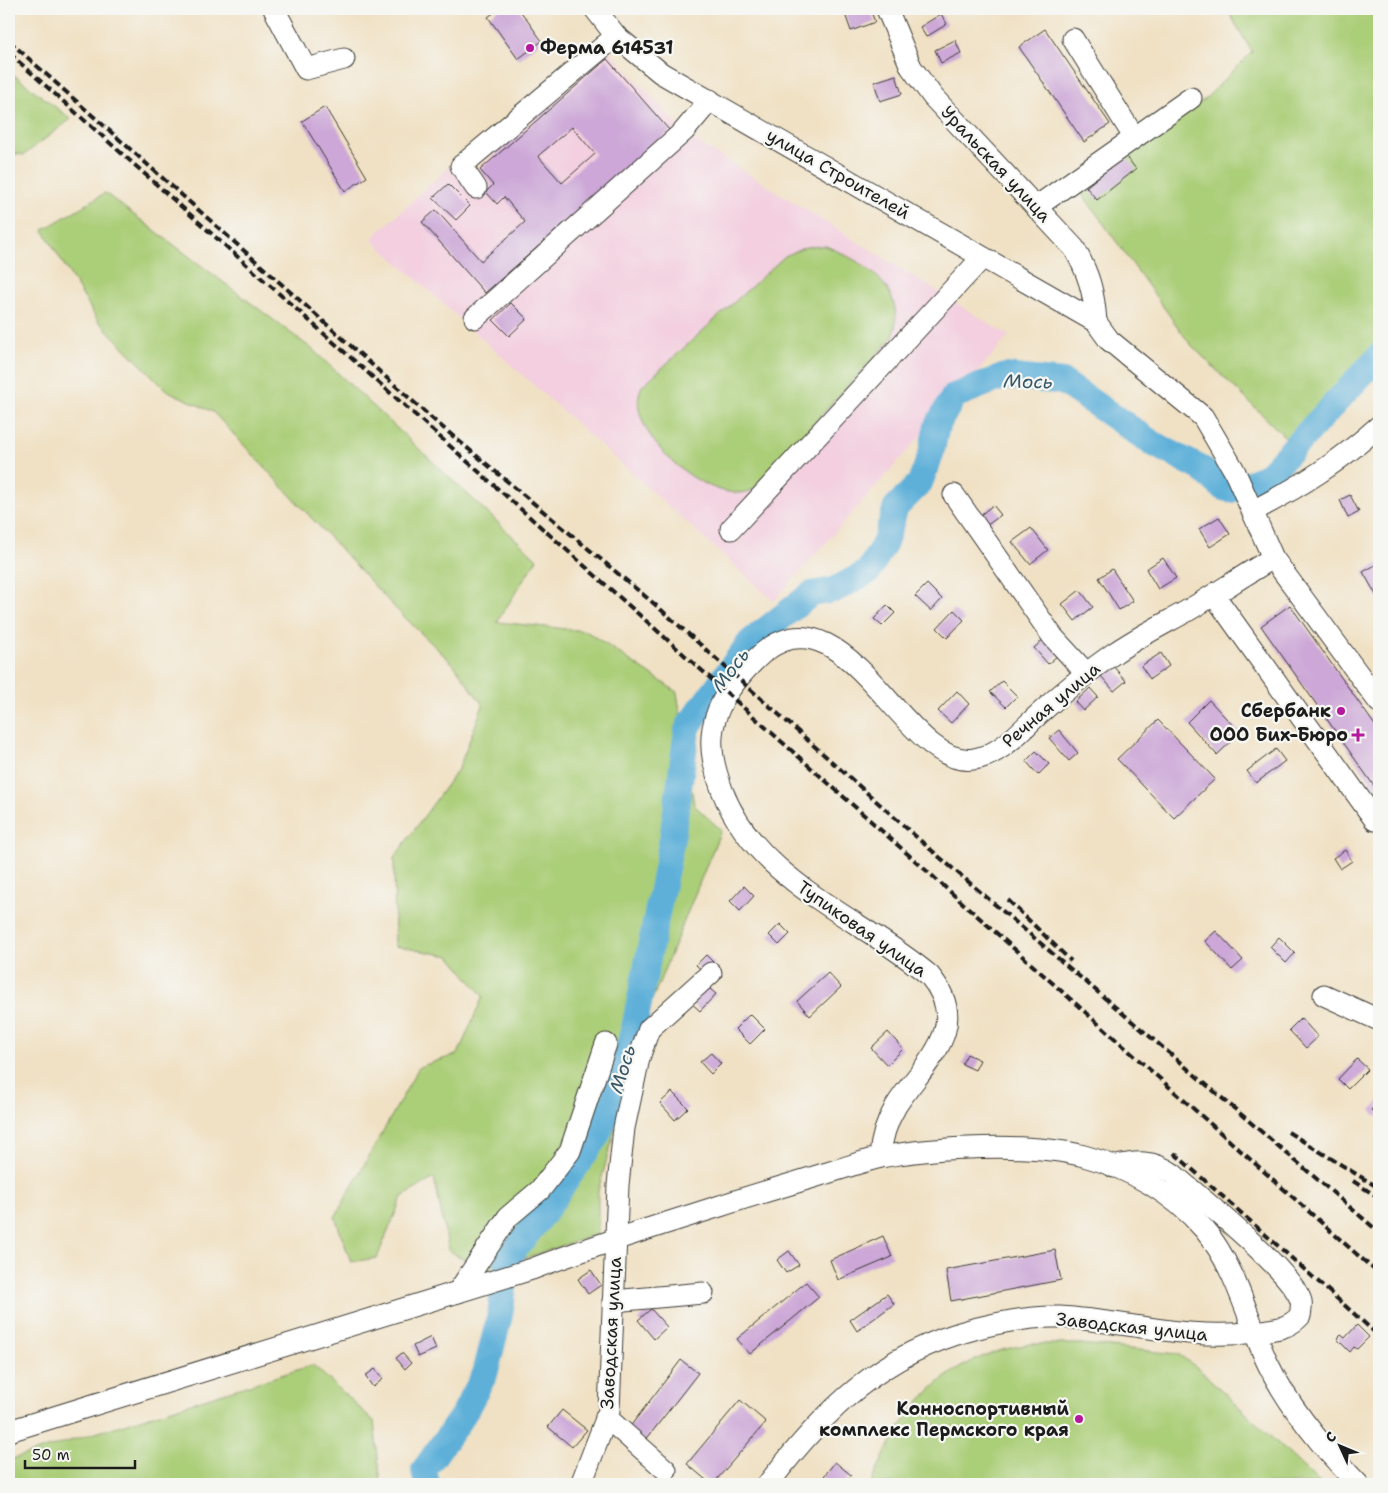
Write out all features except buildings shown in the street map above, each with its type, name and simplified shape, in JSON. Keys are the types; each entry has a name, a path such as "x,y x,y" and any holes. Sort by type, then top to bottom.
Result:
{"street":[{"path":"274,9 306,69 344,58"},
{"name":"улица Строителей","path":"595,9 616,36 661,73 1096,322"},
{"name":"Уральская улица","path":"886,9 911,67 933,97 1074,248 1086,269 1094,294 1096,322"},
{"path":"476,188 461,166 616,36"},
{"path":"1074,39 1134,137"},
{"path":"1036,207 1191,98"},
{"path":"475,318 684,131 710,100"},
{"path":"732,529 982,258"},
{"path":"1096,322 1109,340 1203,417 1234,470 1273,558 1379,702"},
{"path":"1251,506 1296,489 1346,456 1379,426"},
{"path":"954,495 1053,637 1086,673"},
{"name":"Речная улица","path":"719,707 734,684 760,655 782,642 794,639 816,641 857,667 932,744 952,756 964,759 984,757 1002,747 1086,673 1116,652 1273,558"},
{"path":"1214,595 1375,820 1379,819"},
{"name":"Тупиковая улица","path":"719,707 712,736 715,770 728,807 738,825 779,870 903,953 929,975 942,995 947,1013 945,1034 941,1045 890,1117 881,1141 880,1157"},
{"name":"Заводская улица","path":"581,1484 609,1411 616,1214 624,1128 639,1058 649,1029 711,973"},
{"path":"1324,995 1379,1020"},
{"path":"458,1292 508,1217 540,1190 570,1151 606,1044"},
{"path":"9,1431 532,1269 616,1237 880,1157 952,1150 1000,1148 1083,1156 1133,1175 1179,1204 1206,1232 1227,1266 1267,1361 1285,1395 1311,1432 1358,1484"},
{"name":"Заводская улица","path":"768,1484 815,1426 851,1392 894,1362 926,1346 958,1334 998,1324 1060,1317 1190,1334 1227,1336 1287,1327 1300,1316 1301,1302 1287,1279 1260,1252 1164,1167 1143,1162 1114,1167"},
{"path":"613,1301 702,1293"},
{"path":"606,1417 666,1470"}],"shaded area":[{"path":"609,51 689,137 1009,336 774,601 371,239 460,157 474,172"}],"green space":[{"path":"1227,9 1369,9 1379,11 1379,338 1289,441 1190,344 1075,184 1204,100 1252,52"},
{"path":"9,71 71,119 24,155 9,153"},
{"path":"105,193 312,349 537,559 497,622 586,631 677,692 694,805 721,830 648,1010 598,1191 598,1234 486,1271 449,1251 434,1178 402,1197 377,1258 351,1262 335,1217 419,1067 458,1054 483,996 450,956 395,946 394,858 459,768 483,705 454,665 397,610 213,412 166,390 98,321 43,230"},
{"path":"826,246 868,269 880,280 894,304 896,320 893,337 753,490 735,493 714,488 693,477 673,462 656,443 644,423 638,404 642,386 785,256 806,247"},
{"name":"Конноспортивный комплекс Пермского края","path":"1031,1344 1081,1344 1178,1354 1199,1369 1321,1484 871,1484 898,1431 913,1409 931,1390 951,1373 974,1360 1000,1351"},
{"path":"313,1365 374,1421 381,1484 9,1484 9,1460"}],"waterway":[{"name":"Мось","path":"427,1484 424,1470 463,1415 485,1374 500,1315 508,1258 544,1213 597,1136 614,1098 634,1028 672,839 687,730 750,642 811,594 834,590 868,572 885,542 896,507 920,483 931,454 937,426 954,396 1005,376 1063,382 1152,443 1202,469 1223,488 1231,490 1267,476 1379,356"}],"railway":[{"path":"9,41 435,421 658,607 930,849 1379,1232"},
{"path":"9,53 1379,1274"},
{"path":"1008,900 1071,961"},
{"path":"1288,1132 1379,1188"},
{"path":"1174,1153 1379,1336"},
{"path":"1353,1181 1379,1198"}],"place":[{"name":"Ферма 614531","path":"530,48"},
{"name":"Сбербанк","path":"1341,711"},
{"name":"ООО Бих-Бюро","path":"1358,735"},
{"name":"Конноспортивный комплекс Пермского края","path":"1079,1419"}]}
